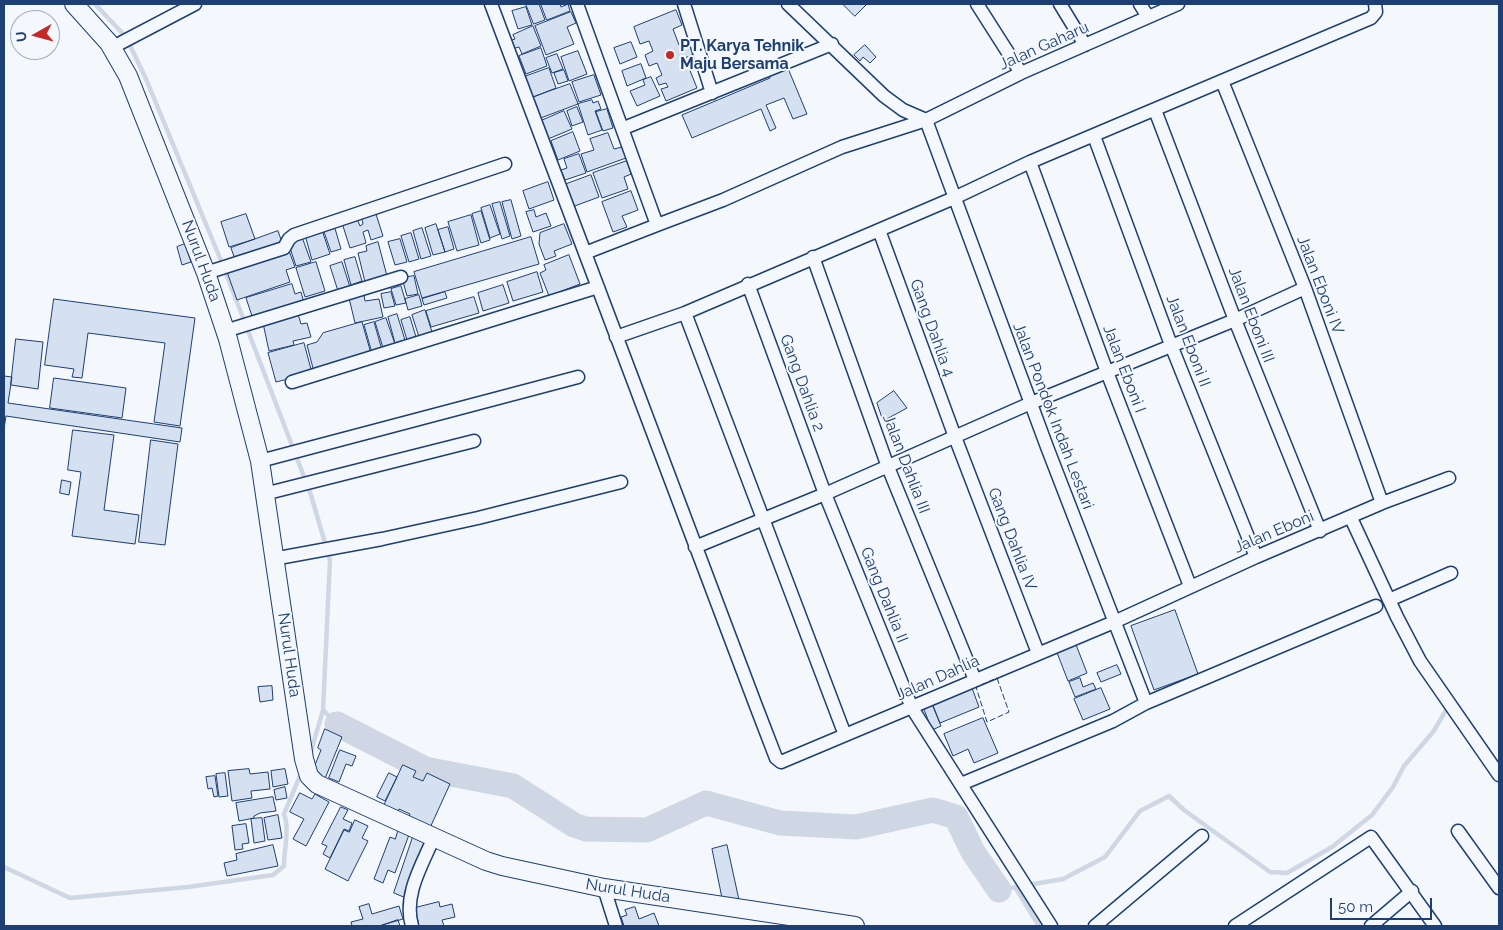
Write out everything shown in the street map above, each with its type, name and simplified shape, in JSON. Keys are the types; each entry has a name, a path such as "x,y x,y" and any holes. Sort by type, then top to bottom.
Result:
{"street":[{"name":"Nurul Huda","path":"74,4 116,45 210,271 228,330 260,461 273,559 282,598 306,765 317,784 502,866 604,888 855,926"},
{"path":"116,45 195,4"},
{"path":"490,4 695,547 825,494 1031,403 1235,320 1305,288"},
{"path":"577,4 624,128 657,225"},
{"path":"684,4 712,93"},
{"path":"788,4 832,44 884,96 903,110 926,120"},
{"path":"977,4 1021,73"},
{"path":"1060,4 1086,44"},
{"path":"1140,4 1148,17"},
{"name":"Jalan Gaharu","path":"585,253 723,200 842,147 926,120 1021,73 1178,4"},
{"path":"616,337 684,313 748,284 954,198 1030,162 1371,18 1376,12 1375,4"},
{"path":"624,128 832,44"},
{"name":"Jalan Eboni IV","path":"1222,80 1305,288 1382,503"},
{"name":"Jalan Eboni III","path":"1155,110 1235,320 1320,531"},
{"name":"Jalan Pondok Indah Lestari","path":"926,120 1031,403 1146,703"},
{"name":"Jalan Eboni II","path":"1094,136 1171,345 1256,557"},
{"name":"Jalan Eboni I","path":"1030,162 1107,372 1190,586"},
{"path":"210,271 284,248 289,239 294,235 505,164"},
{"name":"Gang Dahlia 4","path":"879,230 955,437"},
{"name":"Jalan Dahlia III","path":"813,257 888,466 975,680"},
{"path":"228,330 401,277"},
{"name":"Gang Dahlia 2","path":"748,284 825,494"},
{"path":"292,382 598,287"},
{"path":"684,313 845,735"},
{"path":"260,461 578,377"},
{"name":"Gang Dahlia IV","path":"955,437 1038,653"},
{"path":"264,494 474,441"},
{"name":"Jalan Eboni","path":"1114,622 1256,557 1351,518 1382,503 1448,478"},
{"path":"273,559 478,518 621,482"},
{"name":"Gang Dahlia II","path":"825,494 912,708 1051,926"},
{"path":"1351,518 1420,661 1499,775"},
{"name":"Jalan Dahlia","path":"695,547 776,758 780,762 785,762 1114,622"},
{"path":"1389,600 1451,573"},
{"path":"961,784 1113,721 1146,703 1376,606"},
{"path":"1458,831 1499,888"},
{"path":"1095,926 1202,836"},
{"path":"412,926 408,909 412,891 434,837"},
{"path":"1235,926 1371,837 1412,891 1435,926"},
{"path":"604,888 616,926"},
{"path":"1371,926 1412,891"}],"building":[{"path":"526,4 539,4 545,20 534,24"},
{"path":"541,4 560,4 561,7 568,4 570,11 547,20"},
{"path":"843,4 867,4 855,16"},
{"path":"526,7 532,25 518,29 512,11"},
{"path":"676,10 682,25 673,29 679,45 689,41 694,54 685,58 697,88 666,101 661,89 668,87 666,83 659,85 656,78 662,75 657,63 649,66 645,55 653,51 649,41 640,44 634,27"},
{"path":"571,12 576,23 567,27 574,44 546,55 535,26"},
{"path":"533,26 541,46 522,54 519,47 512,49 509,41 515,39 513,35"},
{"path":"631,42 637,57 620,64 614,48"},
{"path":"865,45 876,57 870,63 863,57 860,61 854,55"},
{"path":"541,48 547,66 526,74 519,56"},
{"path":"578,51 587,74 569,81 561,57"},
{"path":"557,54 563,69 552,73 546,58"},
{"path":"641,64 646,78 627,86 622,71"},
{"path":"787,66 807,114 793,119 784,98 766,105 776,128 770,131 761,109 692,138 682,115 770,78 769,73"},
{"path":"549,68 556,88 531,98 524,77"},
{"path":"564,70 568,81 558,84 554,73"},
{"path":"594,75 601,95 579,102 572,82"},
{"path":"651,77 660,96 637,106 630,91 645,85 643,80"},
{"path":"570,84 578,104 538,119 531,98"},
{"path":"592,100 593,103 598,101 601,109 595,111 602,130 588,135 578,104"},
{"path":"577,107 583,122 572,126 567,111"},
{"path":"607,109 613,128 603,131 596,112"},
{"path":"564,111 572,129 548,139 541,121"},
{"path":"573,132 580,151 558,160 551,141"},
{"path":"608,133 614,149 622,147 626,158 587,172 581,154 594,150 590,139"},
{"path":"579,154 586,173 565,180 561,170 567,168 564,159"},
{"path":"627,161 631,174 624,177 628,189 602,198 593,173"},
{"path":"591,175 599,197 572,207 564,185"},
{"path":"548,182 554,200 529,209 523,191"},
{"path":"631,191 638,210 622,216 627,227 613,232 602,202"},
{"path":"511,200 521,236 512,239 502,202"},
{"path":"500,202 510,236 502,239 492,204"},
{"path":"490,205 500,234 490,238 481,208"},
{"path":"534,210 536,217 546,213 551,226 533,232 526,212"},
{"path":"375,211 383,236 371,240 368,230 363,232 366,243 350,248 342,223 357,219 360,226 363,224 361,215"},
{"path":"481,211 490,240 481,243 472,214"},
{"path":"246,214 255,239 229,247 221,222"},
{"path":"471,215 479,245 457,251 448,222"},
{"path":"436,224 445,252 433,255 425,228"},
{"path":"564,224 572,244 554,251 556,256 545,260 539,244 540,233"},
{"path":"334,225 341,249 331,252 323,229"},
{"path":"448,227 454,249 445,252 438,230"},
{"path":"422,228 431,256 421,259 413,231"},
{"path":"322,230 330,254 312,260 305,235"},
{"path":"278,231 283,245 236,262 231,248"},
{"path":"411,233 419,259 409,262 401,236"},
{"path":"302,237 311,262 296,266 288,242"},
{"path":"531,237 539,264 422,298 414,272"},
{"path":"400,239 407,262 395,265 388,242"},
{"path":"378,242 387,276 365,282 358,253 367,251 366,246"},
{"path":"185,244 191,262 182,265 177,247"},
{"path":"288,248 295,267 286,270 290,282 237,300 226,269"},
{"path":"569,255 580,284 549,296 540,273 546,270 544,265"},
{"path":"355,257 362,281 351,285 344,260"},
{"path":"316,262 325,291 305,297 296,268"},
{"path":"342,262 350,287 338,291 330,266"},
{"path":"537,272 543,292 513,301 507,282"},
{"path":"414,276 418,294 407,296 402,278"},
{"path":"292,284 295,294 301,292 304,303 253,319 246,298"},
{"path":"503,285 509,303 483,311 478,293"},
{"path":"401,286 406,303 396,305 391,289"},
{"path":"391,292 395,306 384,308 381,294"},
{"path":"445,292 447,298 424,305 422,299"},
{"path":"364,295 365,301 379,299 383,317 355,323 349,298"},
{"path":"419,295 422,306 408,310 405,299"},
{"path":"474,297 479,313 431,327 426,311"},
{"path":"54,299 195,318 180,426 154,422 165,343 88,333 82,378 72,377 74,369 45,365"},
{"path":"425,310 432,332 419,337 412,315"},
{"path":"298,314 301,324 307,323 311,337 293,341 294,345 269,351 263,323"},
{"path":"397,314 405,340 395,343 388,317"},
{"path":"410,317 416,337 407,340 401,320"},
{"path":"386,318 396,347 384,351 375,322"},
{"path":"362,322 372,357 314,372 307,345 317,342 323,333"},
{"path":"374,322 382,350 372,353 364,325"},
{"path":"16,339 43,342 38,389 11,385"},
{"path":"304,343 312,373 276,382 268,353"},
{"path":"4,376 12,377 8,403 182,428 180,442 6,416 4,429"},
{"path":"54,378 126,388 122,418 50,408"},
{"path":"894,391 907,408 883,421 877,403"},
{"path":"73,430 114,435 104,510 139,515 135,544 72,536 81,472 68,470"},
{"path":"151,440 178,444 165,545 139,542"},
{"path":"62,480 71,482 69,495 60,493"},
{"path":"1175,610 1198,674 1154,690 1131,626"},
{"path":"1075,642 1087,673 1068,681 1056,650"},
{"path":"1117,665 1121,674 1101,682 1097,673"},
{"path":"1080,678 1083,687 1093,683 1096,689 1075,697 1069,682"},
{"path":"272,686 273,700 260,702 258,687"},
{"path":"972,688 979,707 940,723 932,703"},
{"path":"1101,688 1110,709 1083,720 1074,699"},
{"path":"932,704 941,726 932,730 923,707"},
{"path":"983,718 998,753 974,763 968,749 953,756 944,734"},
{"path":"325,729 342,737 324,781 311,775 321,750 318,748"},
{"path":"340,750 356,756 352,766 346,764 339,782 329,778"},
{"path":"403,765 416,771 413,777 423,781 427,773 450,784 429,830 408,819 410,814 399,809 396,816 382,810"},
{"path":"249,769 250,774 268,772 270,789 251,791 252,798 232,801 228,771"},
{"path":"285,769 288,784 273,787 271,771"},
{"path":"225,773 228,796 219,797 216,774"},
{"path":"389,773 397,777 385,801 377,797"},
{"path":"215,776 218,796 214,797 212,788 208,789 206,777"},
{"path":"285,787 287,798 276,800 274,790"},
{"path":"300,793 312,799 315,794 329,802 306,846 293,839 304,819 290,812"},
{"path":"273,797 276,811 260,813 254,816 254,818 239,821 236,803"},
{"path":"341,807 348,810 343,819 352,823 349,831 344,829 330,858 323,854 327,846 322,844"},
{"path":"278,815 282,838 268,840 264,818"},
{"path":"262,818 265,841 254,843 251,819"},
{"path":"355,820 368,826 362,838 368,841 348,881 325,869 344,830 349,832"},
{"path":"246,824 249,843 242,844 243,849 235,850 232,826"},
{"path":"399,828 410,832 395,873 388,870 383,883 374,879 390,837 395,839"},
{"path":"414,834 427,839 406,898 394,893"},
{"path":"273,845 278,866 227,876 224,863 237,860 236,854"},
{"path":"727,845 739,900 723,903 712,849"},
{"path":"439,902 440,907 452,904 455,917 442,920 444,926 419,926 415,908"},
{"path":"369,904 372,914 399,906 403,919 379,926 352,926 351,922 363,919 359,907"},
{"path":"635,907 639,919 654,913 659,926 624,926 621,917 627,915 625,910"},
{"path":"398,920 400,926 380,926"}],"waterway":[{"path":"95,4 126,37 146,79 222,263 311,495 330,560 323,710 337,724"},
{"path":"999,890 1063,879 1105,857 1140,811 1169,796 1184,810 1270,872 1287,873 1332,847 1372,815 1393,787 1404,766 1433,732 1448,707"},
{"path":"310,755 323,710"},
{"path":"337,724 425,769 513,786 574,825 586,829 647,830 706,803 780,823 856,827 933,810 956,817 973,852 999,890"},
{"path":"4,867 70,898 188,887 273,875 284,866 287,833 284,814 302,771"},
{"path":"1015,887 1039,926"}],"fence":[{"path":"997,678 1009,712 987,722 976,687 997,678"}],"place":[{"name":"PT. Karya Tehnik Maju Bersama","path":"670,55"}]}
